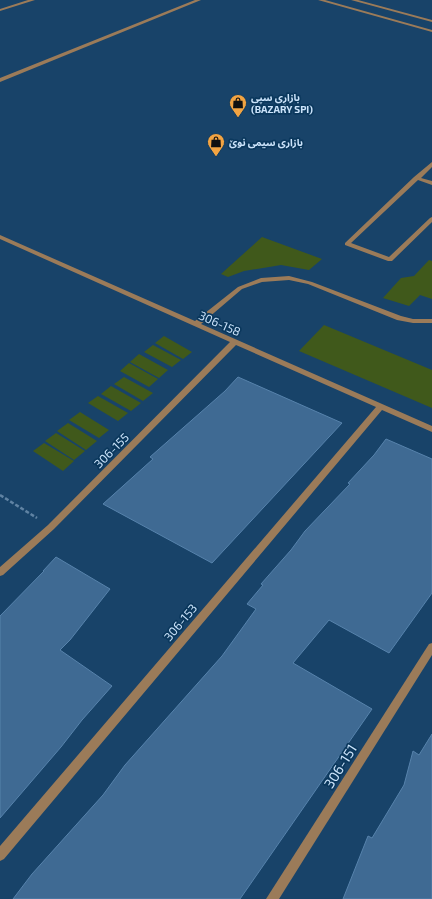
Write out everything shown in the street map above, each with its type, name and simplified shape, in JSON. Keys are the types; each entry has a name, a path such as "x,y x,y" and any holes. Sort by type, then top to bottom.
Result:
{"street":[{"path":"0,10 33,0"},
{"path":"0,80 199,0"},
{"path":"320,0 432,31"},
{"path":"353,0 432,21"},
{"path":"432,164 347,244 390,260 432,219"},
{"path":"416,178 432,183"},
{"name":"306-158","path":"0,237 432,429"},
{"path":"196,324 240,288 261,280 289,278 310,283 399,318 413,321 432,321"},
{"name":"306-155","path":"0,572 51,527 235,341"},
{"name":"306-153","path":"0,855 381,406"},
{"name":"306-151","path":"272,899 432,647"}],"path":[{"path":"0,494 51,527"}],"green space":[{"path":"262,237 322,259 309,270 281,265 244,271 228,277 221,274"},
{"path":"429,260 432,261 432,299 420,295 409,306 383,298 401,278 414,276"},
{"path":"324,325 432,370 432,408 299,351"},
{"path":"164,336 192,352 183,359 155,343"},
{"path":"153,345 181,360 172,367 144,352"},
{"path":"139,354 168,370 159,378 130,362"},
{"path":"129,363 158,379 149,387 120,371"},
{"path":"124,377 153,393 143,401 114,384"},
{"path":"111,386 141,403 131,411 101,394"},
{"path":"98,396 128,413 118,421 88,403"},
{"path":"80,412 109,430 99,438 69,420"},
{"path":"68,423 97,441 86,450 57,431"},
{"path":"56,433 85,451 74,460 45,441"},
{"path":"44,443 74,461 63,471 33,451"}],"building":[{"path":"238,377 342,423 212,563 103,504 153,459 150,457 225,391"},
{"path":"386,439 432,459 432,593 389,653 329,620 293,663 372,709 240,899 13,899 32,874 103,795 125,765 222,656 256,609 247,604 263,585 261,584 291,550 305,531 350,484 348,483 374,455"},
{"path":"56,557 110,589 70,640 60,650 112,686 0,818 0,616"},
{"path":"432,734 432,899 343,899 368,836 372,838 404,785 413,751 419,755"}],"place":[{"name":"بازاڕی سپی (BAZARY SPI)","path":"238,118"},
{"name":"بازاری سیمی نوێ","path":"216,157"}]}
